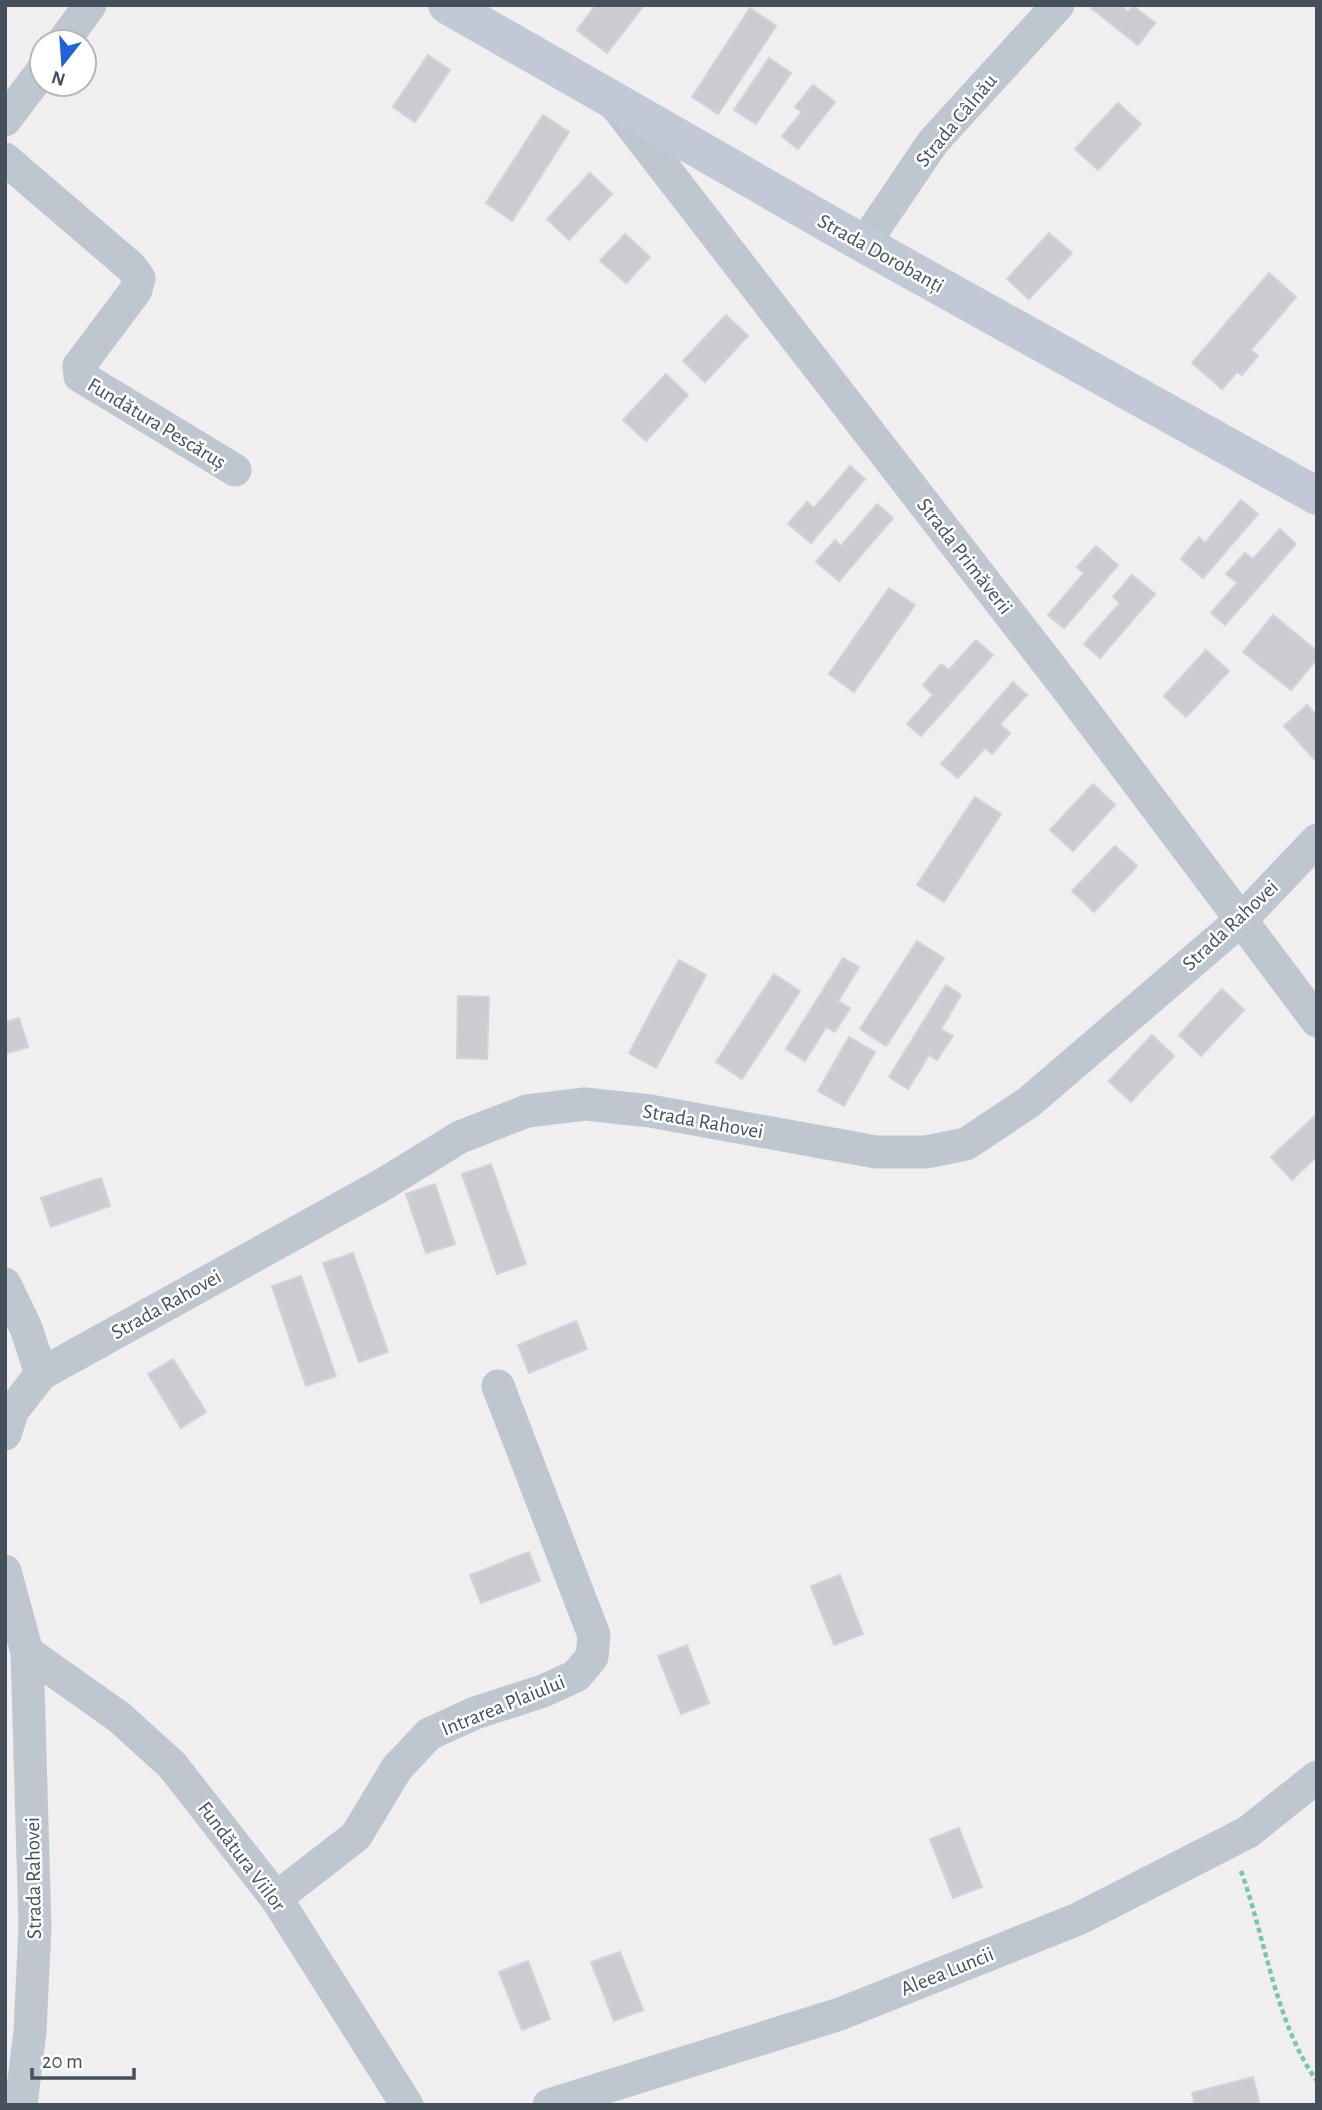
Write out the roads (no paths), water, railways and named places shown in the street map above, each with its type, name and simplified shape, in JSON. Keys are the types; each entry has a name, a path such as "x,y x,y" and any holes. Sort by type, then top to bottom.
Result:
{"main road":[{"name":"Strada Dorobanți","path":"447,5 608,95 863,244 1317,496"}],"street":[{"path":"73,28 90,5"},
{"name":"Strada Câlnău","path":"863,244 933,142 1058,5"},
{"path":"5,120 28,90"},
{"name":"Strada Primăverii","path":"608,95 1055,673 1317,1021"},
{"name":"Fundătura Pescăruș","path":"5,159 131,267 139,278 136,290 79,366 80,376 235,470"},
{"name":"Strada Rahovei","path":"41,1374 382,1185 460,1138 527,1111 585,1104 650,1111 876,1152 926,1152 966,1144 1030,1102 1241,920 1317,840"},
{"path":"5,1284 26,1328 41,1374 13,1410 5,1434"},
{"name":"Intrarea Plaiului","path":"276,1898 356,1836 397,1768 429,1734 475,1713 543,1691 576,1676 592,1657 594,1635 498,1386"},
{"name":"Strada Rahovei","path":"5,1571 27,1651 36,1926 30,2031 21,2105"},
{"name":"Fundătura Viilor","path":"27,1651 119,1717 172,1765 276,1898 407,2105"},
{"name":"Aleea Luncii","path":"549,2105 840,2014 1078,1919 1248,1832 1317,1777"}]}
